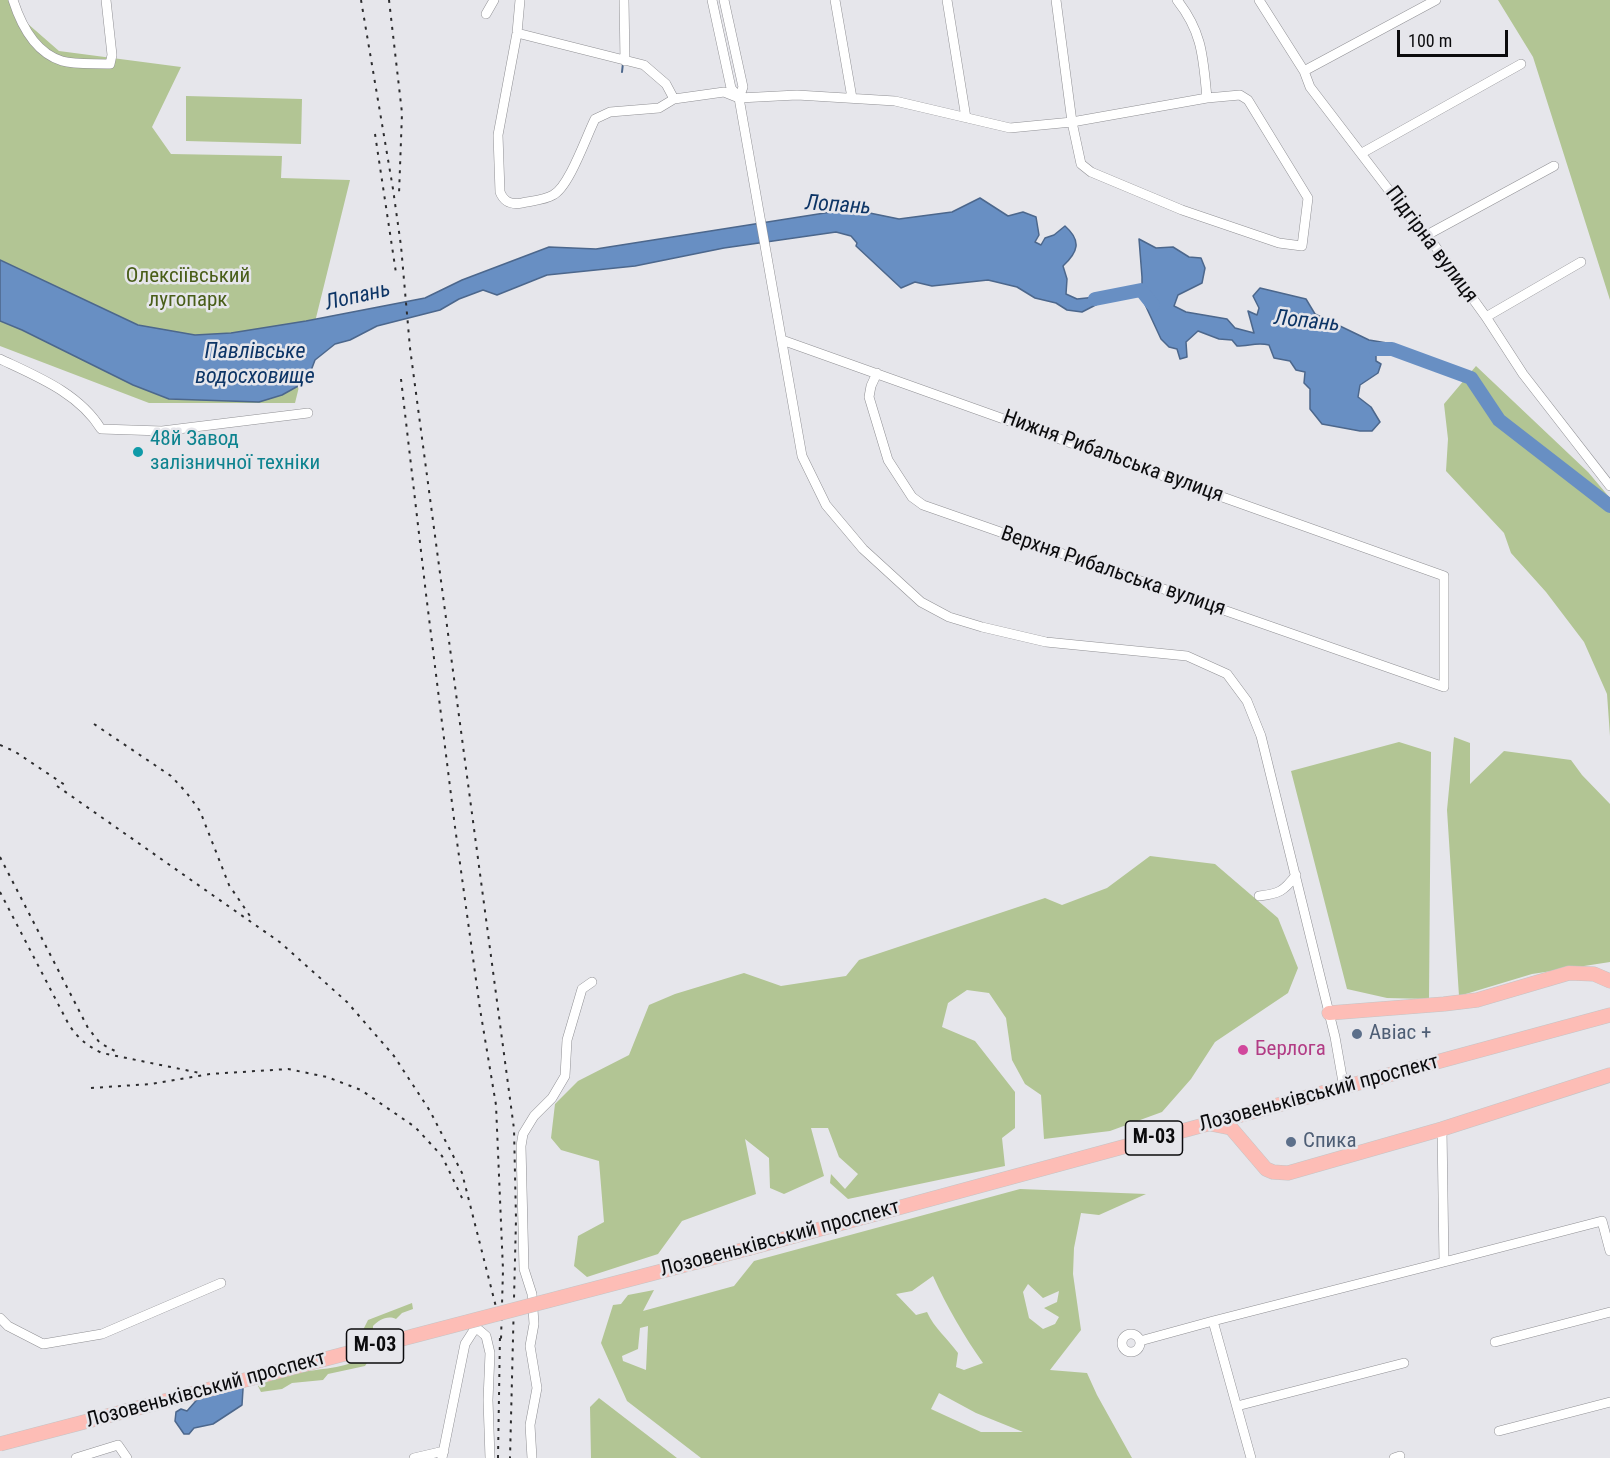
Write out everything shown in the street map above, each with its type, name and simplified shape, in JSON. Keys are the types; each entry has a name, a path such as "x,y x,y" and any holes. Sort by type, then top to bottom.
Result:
{"highway":[{"path":"1329,1013 1444,1004 1477,999 1569,973 1594,974 1610,981"},
{"name":"Лозовеньківський проспект","path":"0,1444 750,1248 1610,1015"},
{"path":"1209,1123 1231,1128 1260,1163 1273,1172 1281,1174 1299,1172 1610,1075"}],"street":[{"path":"13,0 34,42 50,55 64,62 110,64 112,55 106,0"},
{"path":"486,14 494,0"},
{"path":"520,0 517,33 498,135 500,192 503,199 509,203 519,204 553,196 565,186 595,119 610,112 659,108 674,99 724,92 739,98 797,95 895,101 1010,128 1072,122 1207,98 1240,95 1248,100 1308,198 1302,246 1279,243 1182,210 1091,172 1081,164 1072,122 1056,0"},
{"path":"623,60 624,0"},
{"path":"712,0 731,88 739,98 802,456 826,505 863,549 921,602 949,617 1046,642 1187,656 1227,674 1247,701 1261,736 1329,1013 1344,1088"},
{"path":"724,0 743,87 739,98"},
{"path":"836,0 852,98"},
{"path":"947,0 966,118"},
{"path":"1177,0 1194,27 1201,45 1207,98"},
{"name":"Підгірна вулиця","path":"1258,0 1304,71 1310,87 1417,227 1427,235 1486,317 1523,374 1610,486"},
{"path":"1304,71 1436,0"},
{"path":"517,33 644,65 666,84 674,99"},
{"path":"1362,153 1521,64"},
{"path":"1427,235 1554,166"},
{"path":"1486,317 1581,262"},
{"name":"Нижня Рибальська вулиця","path":"782,340 1444,576 1444,687"},
{"path":"0,359 41,378 73,398 95,419 101,429 162,431 308,413"},
{"name":"Верхня Рибальська вулиця","path":"877,373 869,397 888,460 912,497 923,505 1444,687"},
{"path":"1259,896 1276,895 1287,888 1296,875"},
{"path":"532,1458 530,1425 537,1388 530,1346 534,1324 532,1294 524,1269 521,1146 523,1134 534,1116 552,1098 566,1077 567,1040 582,989 592,982"},
{"path":"1442,1129 1444,1262"},
{"path":"1140,1341 1606,1220 1610,1251"},
{"path":"0,1318 8,1326 44,1344 102,1334 221,1284"},
{"path":"1495,1342 1610,1312"},
{"path":"1213,1321 1251,1458"},
{"path":"414,1458 443,1455 465,1344 474,1330 479,1330 486,1336 490,1353 488,1400 490,1458"},
{"path":"1237,1406 1404,1363"},
{"path":"1499,1431 1610,1402"},
{"path":"76,1458 118,1445 127,1458"}],"green space":[{"name":"Олексіївський лугопарк","path":"0,0 10,0 12,10 59,51 181,67 152,127 171,154 282,156 281,178 350,180 295,403 149,403 0,346"},
{"path":"1498,0 1610,0 1610,300 1533,57"},
{"path":"186,96 302,99 301,144 186,141"},
{"path":"1476,366 1588,472 1610,498 1610,736 1607,694 1584,642 1546,592 1511,553 1504,533 1446,471 1448,439 1444,404"},
{"path":"1454,737 1470,743 1470,784 1504,751 1571,760 1610,804 1610,962 1532,974 1459,996 1447,810"},
{"path":"1399,742 1431,752 1429,999 1387,998 1347,989 1291,771"},
{"path":"1150,856 1215,864 1278,918 1298,968 1288,993 1215,1042 1191,1079 1162,1112 1110,1131 1044,1139 1041,1095 1025,1084 1012,1060 1006,1018 989,993 967,990 948,1003 942,1027 975,1041 1015,1092 1015,1128 1002,1138 1005,1166 848,1199 830,1183 831,1174 845,1189 858,1174 839,1157 828,1128 811,1128 824,1176 784,1194 770,1188 769,1158 745,1139 756,1194 682,1221 658,1254 587,1277 574,1266 578,1236 604,1222 599,1161 561,1150 551,1138 555,1104 578,1081 629,1055 649,1005 675,994 744,973 781,986 846,976 859,960 1045,898 1062,905 1107,888"},
{"path":"1020,1189 1146,1194 1099,1215 1081,1213 1074,1248 1073,1274 1081,1330 1050,1370 1087,1373 1132,1458 701,1458 627,1401 601,1343 613,1305 621,1304 628,1295 654,1290 643,1311 734,1286 754,1261","holes":["933,1276 956,1321 983,1363 964,1370 956,1367 958,1353 927,1312 916,1315 896,1294 912,1291","1028,1284 1043,1298 1059,1291 1057,1302 1044,1308 1059,1317 1055,1324 1043,1329 1029,1318 1023,1292","648,1326 646,1370 623,1361 622,1356 638,1349 640,1328","939,1393 976,1413 1023,1432 981,1432 931,1409"]},
{"path":"412,1303 413,1309 402,1313 396,1319 383,1319 373,1326 373,1354 365,1366 328,1374 323,1380 292,1383 282,1389 261,1392 258,1386 262,1383 303,1372 345,1365 360,1358 366,1353 363,1330 368,1320"},
{"path":"599,1398 677,1458 591,1458 590,1407"}],"water":[{"name":"Павлівське водосховище","path":"980,198 1008,216 1023,212 1036,217 1039,235 1035,242 1041,245 1045,238 1054,235 1065,226 1070,231 1076,246 1072,256 1063,266 1067,279 1066,294 1077,299 1115,295 1082,312 1067,310 1056,303 1035,298 1017,287 988,280 932,286 915,282 901,288 856,246 857,243 851,236 836,232 724,248 635,266 547,275 497,295 483,290 459,299 440,310 377,326 350,340 335,344 315,360 300,385 282,395 259,402 169,399 133,385 0,321 0,260 138,325 195,335 231,333 425,298 462,280 549,247 596,249 850,209 899,219 952,212"},
{"path":"1139,239 1156,248 1173,247 1189,257 1201,258 1205,268 1202,283 1178,295 1174,306 1186,312 1227,319 1235,328 1254,333 1248,311 1257,315 1259,308 1253,296 1260,288 1306,299 1315,314 1369,340 1387,343 1392,349 1376,354 1376,361 1381,364 1378,373 1360,385 1358,397 1371,407 1380,422 1372,431 1322,424 1310,409 1310,389 1304,383 1305,372 1296,370 1290,361 1274,358 1269,345 1237,346 1232,340 1219,339 1198,331 1186,342 1187,357 1180,359 1177,349 1169,347 1161,339 1142,298"},
{"path":"238,1376 243,1389 242,1405 213,1424 194,1428 189,1434 184,1434 175,1421 176,1412 181,1409 187,1411 202,1394"}],"waterway":[{"path":"622,72 623,63"},
{"name":"Лопань","path":"1095,299 1141,290 1153,305"},
{"name":"Лопань","path":"1375,349 1392,349 1471,378 1499,420 1610,506"}],"railway":[{"path":"361,0 401,246 410,348 514,1129 516,1219 510,1458"},
{"path":"389,0 402,113 399,194"},
{"path":"375,134 396,273"},
{"path":"401,379 455,827 480,1009 496,1105 503,1270 501,1340"},
{"path":"94,724 171,776 186,792 200,811 229,885 250,916"},
{"path":"0,745 14,751 68,787"},
{"path":"57,786 281,943 347,1002 394,1056 430,1111 462,1173 496,1307"},
{"path":"0,857 88,1028 100,1043 115,1051"},
{"path":"0,892 69,1025 83,1041 102,1053 200,1073"},
{"path":"91,1088 151,1084 210,1074 288,1069 327,1077 361,1090 415,1127 442,1156 463,1200"},
{"path":"498,1458 500,1334"}],"place":[{"name":"48й Завод залізничної техніки","path":"138,452"},
{"name":"Авiас +","path":"1357,1034"},
{"name":"Берлога","path":"1243,1050"},
{"name":"Спика","path":"1291,1142"}]}
